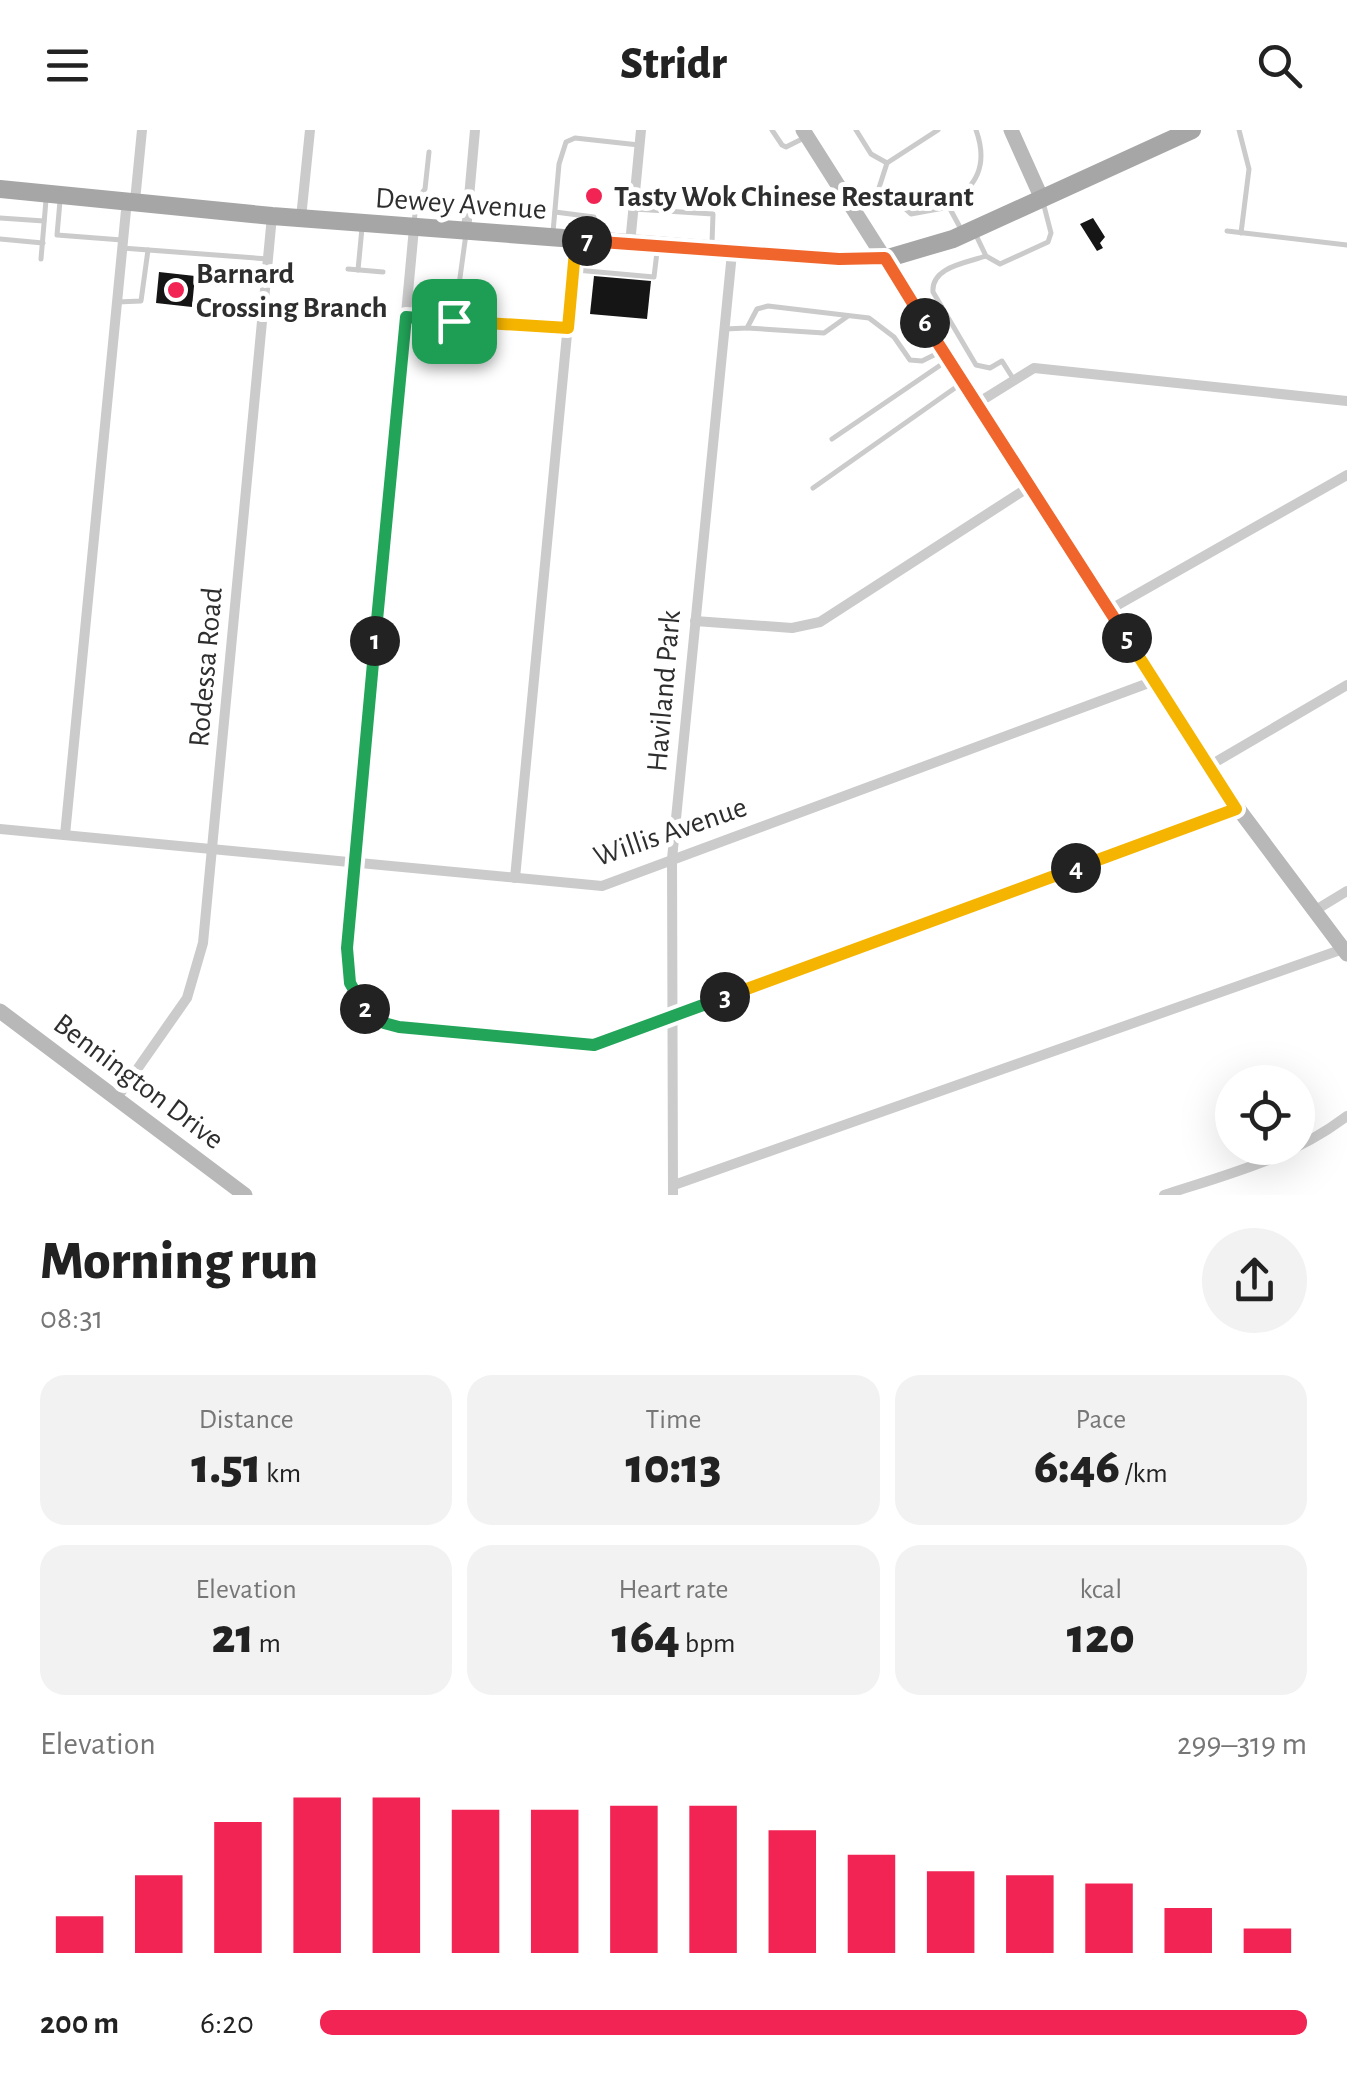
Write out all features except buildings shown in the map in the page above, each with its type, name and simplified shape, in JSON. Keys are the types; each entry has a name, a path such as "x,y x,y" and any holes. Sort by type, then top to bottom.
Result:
{"main road":[{"name":"Dewey Avenue","path":"0,189 362,224 732,253 885,258 969,232 1190,130"}],"street":[{"path":"65,835 122,244 142,130"},
{"path":"301,218 310,130"},
{"path":"466,231 475,130"},
{"path":"630,245 641,130"},
{"path":"1012,130 1042,199"},
{"path":"674,1190 1345,952 1207,767 805,133"},
{"name":"Rodessa Road","path":"116,1098 180,1010 192,987 203,943 272,216"},
{"path":"414,228 347,967 354,994 372,1015 384,1023 594,1045 1236,809"},
{"path":"516,878 576,240"},
{"name":"Haviland Park","path":"674,1190 672,859 732,253"},
{"path":"976,404 1034,368 1347,401"},
{"path":"1109,610 1347,475"},
{"path":"694,621 792,628 820,622 1030,488"},
{"name":"Willis Avenue","path":"0,829 602,886 1154,681"},
{"path":"1207,767 1347,684"},
{"path":"1314,911 1347,891"},
{"name":"Bennington Drive","path":"0,1011 245,1195"},
{"path":"1164,1195 1292,1152 1347,1116"},
{"path":"1210,1195 1211,1180"}],"lane":[{"path":"772,130 786,147 805,133"},
{"path":"856,130 871,154 888,163"},
{"path":"878,191 888,163 938,130"},
{"path":"849,203 878,191 891,196 911,214 949,207 971,190 976,181 981,156 976,130"},
{"path":"1239,130 1248,169 1241,233"},
{"path":"553,238 561,155 570,138 640,144"},
{"path":"414,228 416,201 425,189 429,152"},
{"path":"41,259 44,221 54,193"},
{"path":"54,193 57,235 148,250 268,259"},
{"path":"949,207 986,256 1000,264 1048,242 1050,224 1042,199"},
{"path":"634,209 713,214 711,251"},
{"path":"555,212 594,217 598,225 596,242"},
{"path":"0,218 44,221"},
{"path":"358,270 362,224"},
{"path":"454,321 466,231"},
{"path":"1228,232 1347,245"},
{"path":"0,239 42,242"},
{"path":"573,270 654,277 657,247"},
{"path":"116,302 142,301 148,250"},
{"path":"986,256 938,274 932,288 976,365 990,368 1002,361 1014,380"},
{"path":"348,269 383,272"},
{"path":"746,328 757,309 768,306 849,315 880,324 910,360 946,355"},
{"path":"724,329 824,333 849,315"},
{"path":"406,317 568,328"},
{"path":"832,440 946,355"},
{"path":"814,488 963,383"}],"place":[{"name":"Tasty Wok Chinese Restaurant","path":"594,196"},
{"name":"Barnard Crossing Branch","path":"176,290"}],"route":[{"path":"576,240 732,253 885,258 1236,809 594,1045 384,1023 354,994 347,948 406,317 454,321 568,328 576,240"}]}
